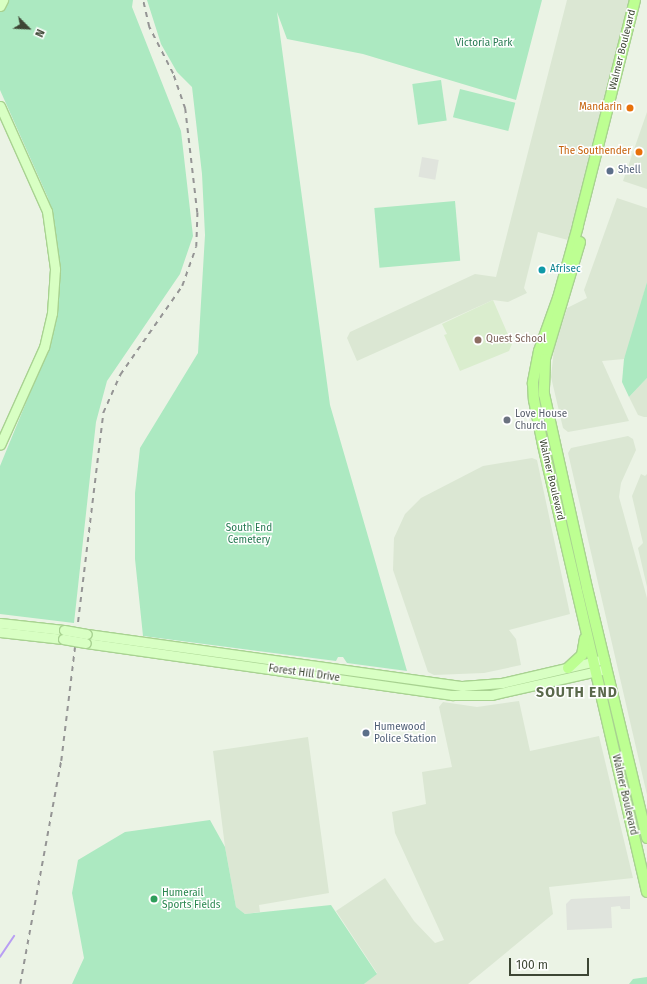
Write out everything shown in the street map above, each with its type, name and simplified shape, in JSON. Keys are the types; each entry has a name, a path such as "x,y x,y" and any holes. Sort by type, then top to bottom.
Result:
{"main road":[{"name":"Walmer Boulevard","path":"635,0 578,226 558,298 539,351 533,383 542,439 647,892"},
{"name":"Walmer Boulevard","path":"642,0 576,260 545,359 543,374 553,442 647,838"},
{"path":"568,668 582,655 586,629"}],"street":[{"path":"0,6 3,0"},
{"path":"0,106 47,211 55,269 52,312 44,347 0,445"},
{"name":"Forest Hill Drive","path":"3,622 64,635 462,686 497,684 568,668 594,667"},
{"name":"Forest Hill Drive","path":"0,632 64,635"},
{"name":"Forest Hill Drive","path":"87,638 452,695 492,694 606,664"}],"shaded area":[{"path":"567,0 632,0 593,153 568,240 538,232 524,288 527,293 508,302 493,300 357,361 347,338 350,332 475,274 496,277"},
{"path":"647,112 647,189 623,181"},
{"path":"422,157 439,160 435,180 419,177"},
{"path":"617,198 647,208 647,282 631,342 624,359 602,361 629,421 568,432 563,428 551,377 554,349 567,308 587,298 584,290"},
{"name":"Quest School","path":"493,300 512,344 509,351 460,371 444,335 447,334 442,324"},
{"path":"647,378 647,417 644,417 638,415 629,397"},
{"path":"628,436 633,439 636,450 621,483 619,497 647,598 647,795 568,453 571,448"},
{"path":"532,458 537,460 570,614 509,630 516,639 521,665 484,673 434,675 428,672 393,570 394,538 405,514 421,498 483,466"},
{"path":"641,474 645,476 647,474 647,587 638,548 643,543 632,496"},
{"path":"519,701 530,751 599,736 633,878 549,887 553,914 468,984 364,984 377,973 336,911 385,878 414,921 435,943 444,940 395,833 392,812 426,804 422,772 452,767 439,707 443,702 477,707"},
{"path":"308,737 329,893 259,905 260,912 245,914 236,907 225,847 213,751"},
{"path":"630,896 630,909 621,909 620,906 611,907 612,928 567,930 566,904 571,899"}],"green space":[{"path":"5,0 133,0 132,7 181,131 193,236 180,274 107,381 96,422 74,623 0,614 0,466 48,349 59,287 57,240 48,198 0,90 0,9"},
{"name":"South End Cemetery","path":"147,0 542,0 516,100 363,54 287,39 277,12 330,405 407,671 347,663 343,657 338,657 336,661 143,636 135,559 135,493 140,448 198,353 205,235 202,174 192,87 177,72 161,44"},
{"path":"441,80 447,121 418,125 412,84"},
{"path":"460,89 515,103 508,131 453,117"},
{"path":"455,201 460,261 380,268 374,208"},
{"path":"647,282 647,378 629,397 622,382 624,359"},
{"name":"Humerail Sports Fields","path":"210,820 225,847 236,907 245,914 331,905 377,974 364,984 72,984 84,958 72,893 78,860 125,832"},
{"path":"647,977 647,984 629,984 633,979"}],"waterway":[{"path":"0,957 14,936"}],"railway":[{"path":"20,984 61,761 103,413 120,375 182,286 196,247 197,213 185,109 173,74 149,27 143,0"}],"place":[{"name":"Mandarin","path":"630,108"},
{"name":"The Southender","path":"639,152"},
{"name":"Shell","path":"610,171"},
{"name":"Afrisec","path":"542,270"},
{"name":"Quest School","path":"478,340"},
{"name":"Love House Church","path":"507,420"},
{"name":"Humewood Police Station","path":"366,733"},
{"name":"Humerail Sports Fields","path":"154,899"}],"district":[{"name":"SOUTH END","path":"577,693"}],"park label":[{"name":"Victoria Park","path":"484,44"}]}
